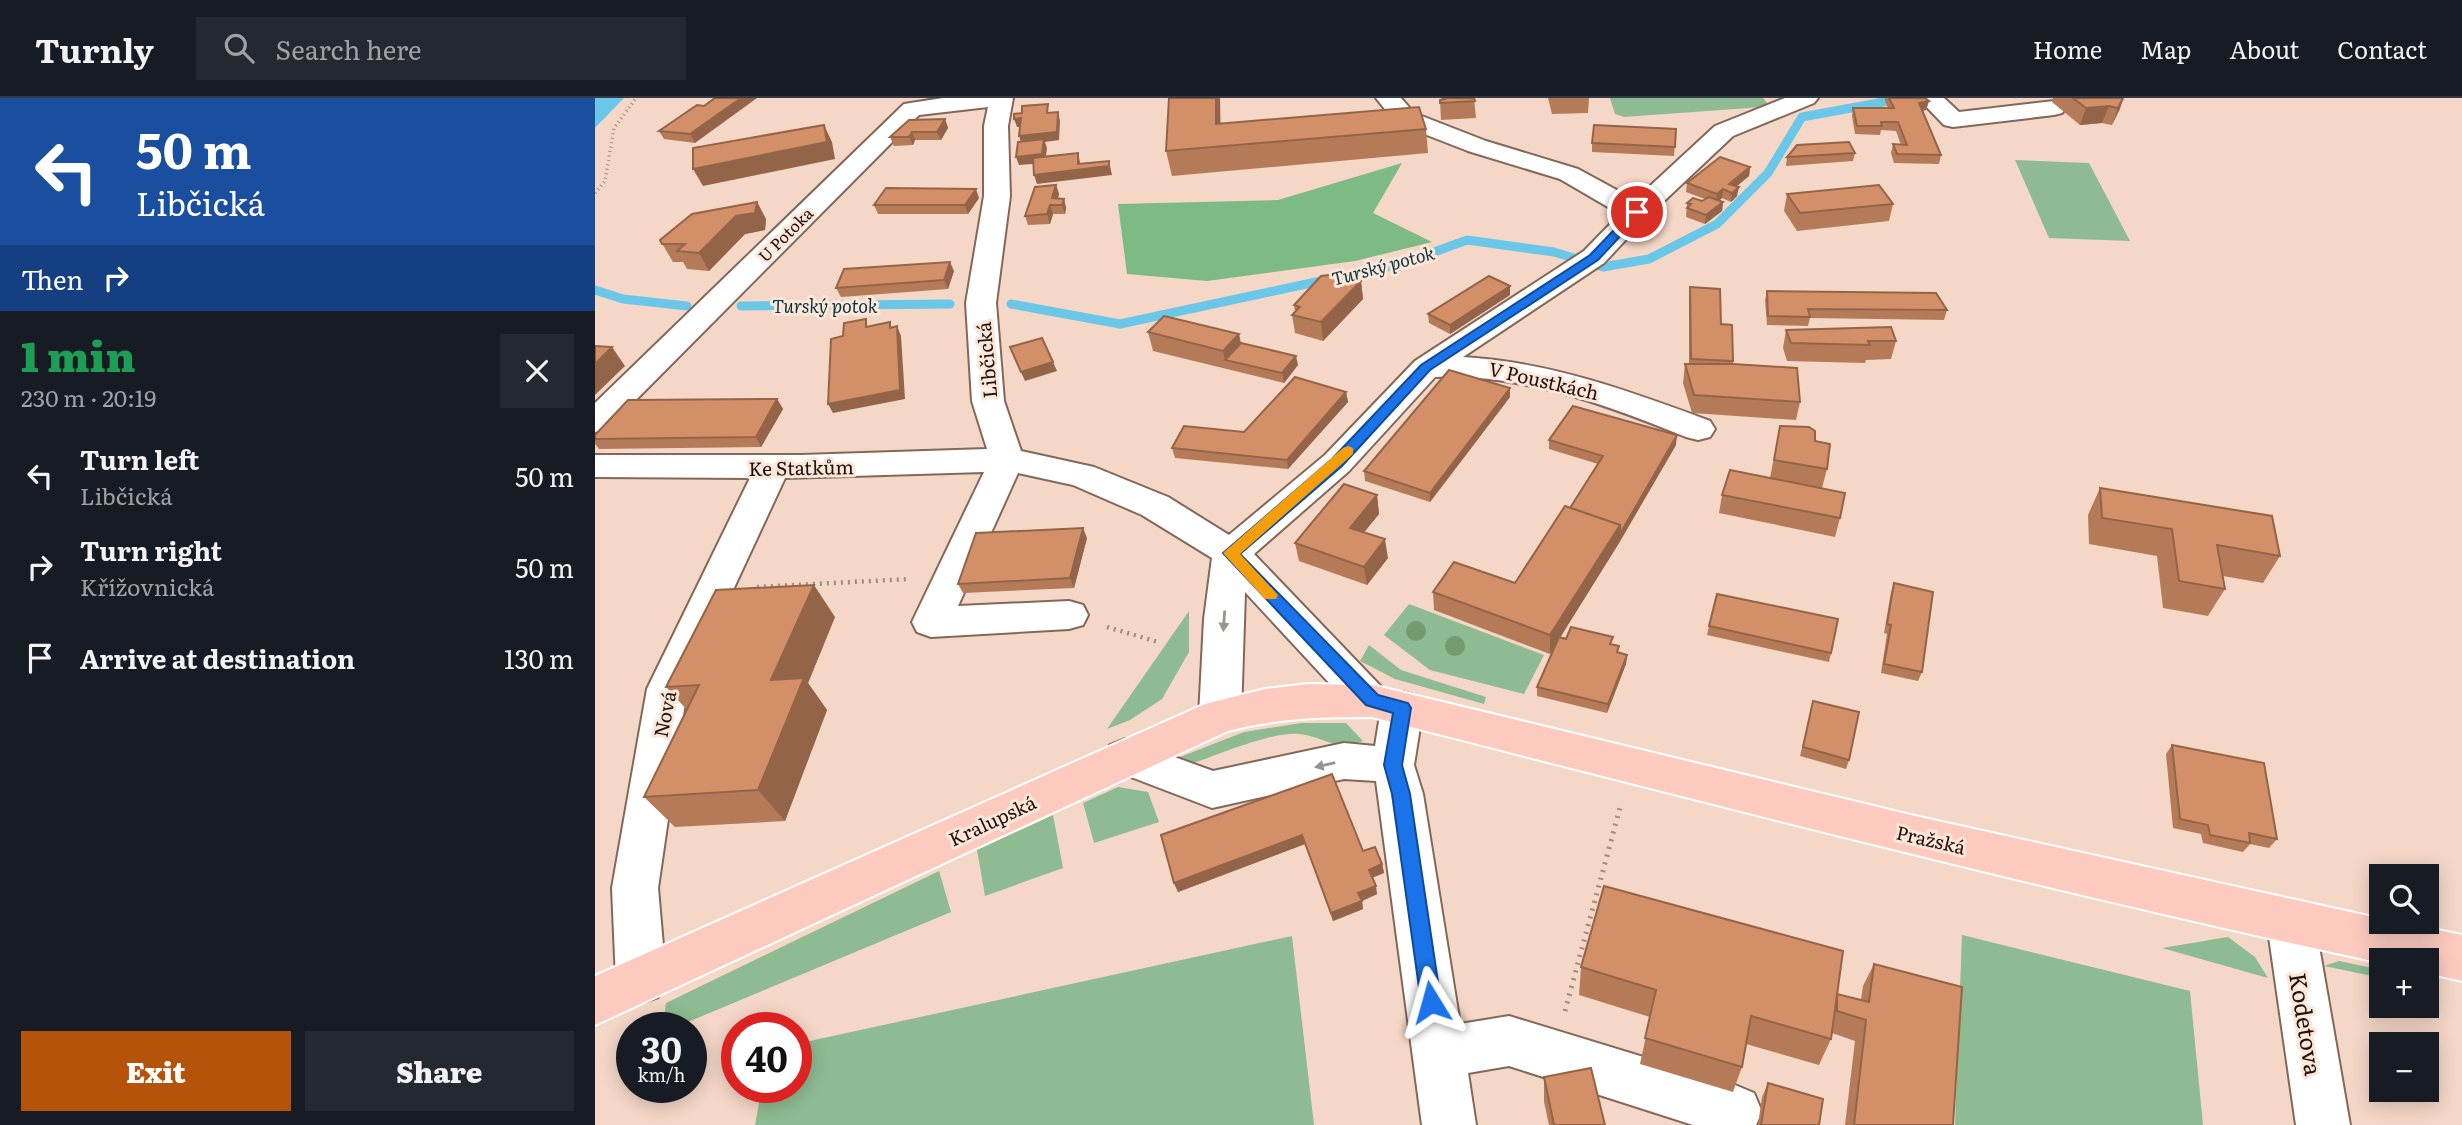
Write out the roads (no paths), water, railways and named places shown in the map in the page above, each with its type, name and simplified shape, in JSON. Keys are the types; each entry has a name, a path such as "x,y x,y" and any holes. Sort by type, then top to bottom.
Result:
{"main road":[{"name":"Kralupská","path":"595,1001 1125,757 1220,716 1265,705 1308,700 1387,704"},
{"name":"Pražská","path":"1387,704 1852,821 2291,923 2462,958"}],"street":[{"name":"U Potoka","path":"595,422 900,103 1000,98"},
{"name":"Libčická","path":"1000,98 996,126 997,196 981,303 988,401 1007,459"},
{"path":"1388,98 1405,118 1478,146 1569,174 1637,212"},
{"path":"1220,716 1223,619 1231,553 1337,463 1426,368 1584,264 1724,131 1806,98"},
{"path":"1930,98 1953,120 2054,108"},
{"name":"V Poustkách","path":"1426,368 1464,364 1489,366 1585,386 1698,429"},
{"path":"1069,615 931,622 1007,459 1082,475 1155,506 1231,553 1387,704 1393,765 1401,794 1449,1125"},
{"name":"Ke Statkům","path":"595,466 906,466 1007,459"},
{"name":"Nová","path":"641,980 635,888 667,689 772,468"},
{"path":"1125,757 1212,790 1344,761 1393,765"},
{"name":"Kodetova","path":"2291,923 2323,1125"},
{"path":"1439,1053 1509,1041 1735,1112"}],"water":[{"path":"595,98 624,98 595,128"}],"waterway":[{"name":"Turský potok","path":"1011,304 1120,324 1404,263 1467,240 1554,252 1603,267 1649,259 1717,224 1768,173 1802,117 1905,98"},
{"name":"Turský potok","path":"595,290 623,299 687,306"},
{"name":"Turský potok","path":"741,306 950,304"}]}
